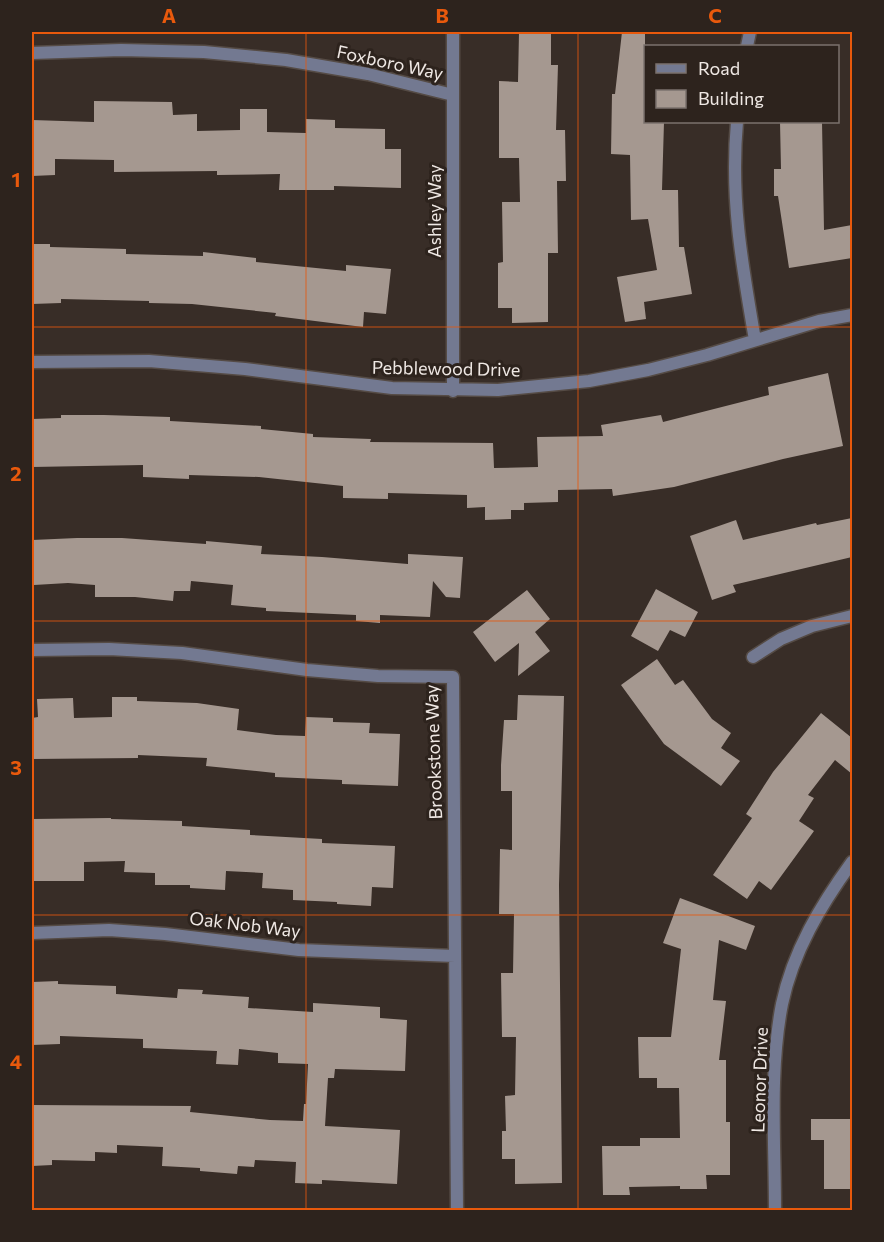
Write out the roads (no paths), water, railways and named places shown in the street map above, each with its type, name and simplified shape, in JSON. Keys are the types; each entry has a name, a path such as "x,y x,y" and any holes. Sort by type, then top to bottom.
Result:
{"street":[{"name":"Ashley Way","path":"453,32 453,391"},
{"name":"Foxboro Way","path":"32,53 121,50 204,52 286,60 368,74 453,95"},
{"path":"737,123 734,151 735,215 755,340"},
{"name":"Pebblewood Drive","path":"32,362 149,361 245,369 392,388 453,391 529,388 589,381 648,370 707,355 819,321 852,315"},
{"path":"753,657 781,639 812,626 852,616"},
{"name":"Brookstone Way","path":"32,650 109,649 182,653 307,670 378,676 453,676 457,1210"},
{"name":"Leonor Drive","path":"775,1210 775,1054 782,1004 791,971 811,924 850,870"},
{"name":"Oak Nob Way","path":"32,933 109,930 165,934 299,950 455,956"}]}
